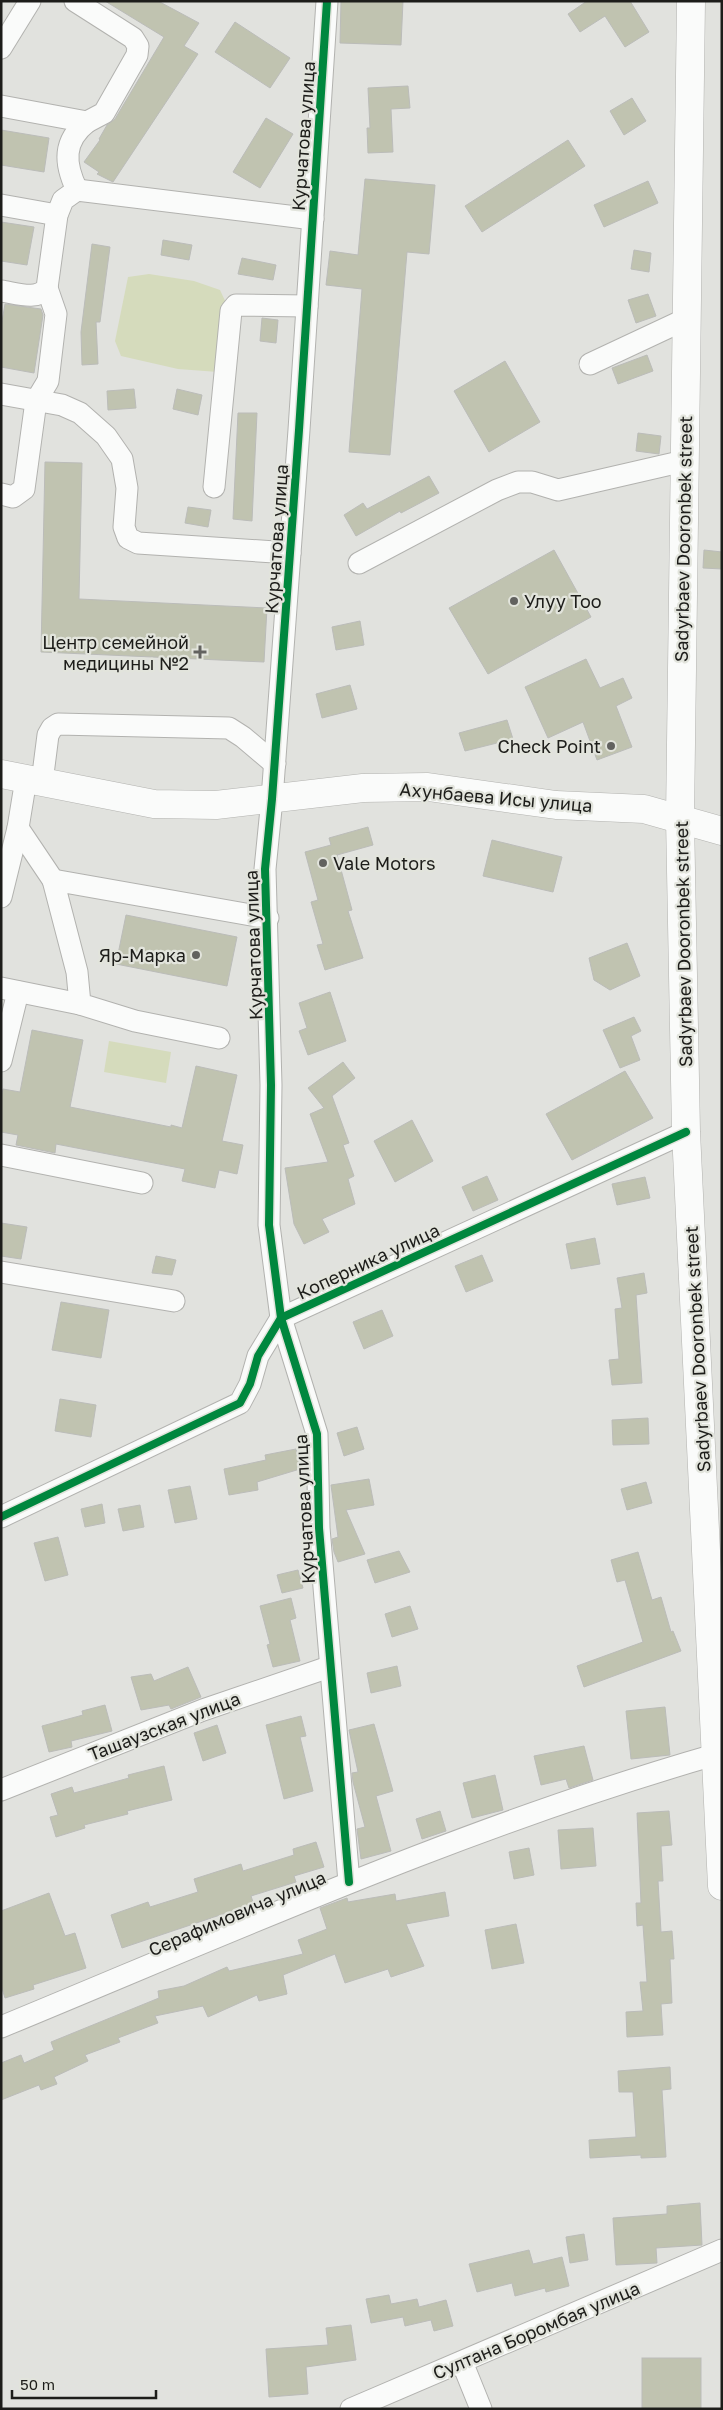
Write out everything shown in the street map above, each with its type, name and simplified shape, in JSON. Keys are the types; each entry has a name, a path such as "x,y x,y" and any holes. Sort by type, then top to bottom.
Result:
{"main road":[{"name":"Sadyrbaev Dooronbek street","path":"692,1 680,818 686,1132 702,1452 714,1755 722,1886"},
{"name":"Ахунбаева Исы улица","path":"23,778 154,804 216,805 363,788 428,787 556,805 644,809 680,818 722,832"}],"street":[{"path":"1,48 30,1"},
{"path":"75,1 133,38 138,46 137,54 104,113 87,122 72,137 68,158 77,190"},
{"name":"Курчатова улица","path":"327,1 290,553 272,799 265,868 268,918 271,1085 269,1225 281,1318 317,1434 318,1528 349,1882"},
{"path":"1,106 87,122"},
{"path":"1,291 34,296 43,294 47,288 57,215 63,200 77,190 313,219"},
{"path":"1,205 57,215"},
{"path":"1,494 12,497 24,489 36,401 48,381 56,314 47,288"},
{"path":"214,487 231,312 236,305 307,306"},
{"path":"590,364 686,319"},
{"path":"1,394 62,405 80,413 106,436 122,459 127,488 124,527 128,538 138,543 290,553"},
{"path":"359,563 497,490 518,482 532,482 558,490 684,461"},
{"path":"1,897 18,828 23,778 48,735 58,724 229,728 243,737 274,764"},
{"path":"18,828 53,880 77,972 80,1004"},
{"path":"53,880 268,918"},
{"path":"1,1061 10,990 80,1004 135,1021 219,1038"},
{"name":"Коперника улица","path":"1,1517 240,1402 250,1384 258,1356 281,1318 686,1132"},
{"path":"1,1155 142,1183"},
{"path":"1,1272 174,1301"},
{"name":"Ташаузская улица","path":"1,1790 203,1710 329,1667"},
{"name":"Серафимовича улица","path":"1,2027 349,1882 626,1780 714,1755"},
{"name":"Султана Боромбая улица","path":"351,2409 722,2250"},
{"path":"462,2362 481,2409"}],"green space":[{"path":"149,274 194,281 220,290 227,305 218,372 178,369 121,356 115,341 128,277"},
{"path":"109,1041 171,1052 166,1083 104,1072"}],"building":[{"path":"105,1 158,1 199,23 184,46 198,54 113,182 97,174 99,172 84,162 100,140 107,125 115,119 164,37"},
{"path":"341,1 403,1 401,45 340,43"},
{"path":"587,1 630,1 649,32 625,47 605,16 580,32 568,14"},
{"path":"235,22 290,58 270,88 215,52"},
{"path":"408,86 410,108 391,109 393,152 368,153 367,128 370,128 368,88"},
{"path":"632,98 646,121 624,135 610,111"},
{"path":"266,118 293,134 260,188 233,172"},
{"path":"1,130 49,138 44,172 1,165"},
{"path":"568,140 585,166 482,232 465,206"},
{"path":"365,179 435,185 429,254 407,252 390,455 349,452 362,289 326,285 330,251 358,255"},
{"path":"648,181 658,203 604,227 594,205"},
{"path":"1,222 34,227 27,265 1,261"},
{"path":"163,240 192,245 189,260 161,255"},
{"path":"92,244 110,247 100,322 96,322 98,364 82,365 81,332"},
{"path":"634,250 651,253 649,272 631,269"},
{"path":"242,258 276,265 273,280 238,274"},
{"path":"648,294 656,316 636,323 628,300"},
{"path":"5,304 41,309 43,315 34,373 1,367 1,327"},
{"path":"262,318 278,320 276,343 260,341"},
{"path":"647,355 653,371 618,384 612,368"},
{"path":"505,361 540,422 489,452 454,391"},
{"path":"134,389 136,408 108,410 107,391"},
{"path":"177,389 202,395 198,415 173,409"},
{"path":"238,413 257,413 252,521 233,519"},
{"path":"638,433 661,436 659,454 636,451"},
{"path":"45,462 82,463 79,599 267,608 264,662 41,652"},
{"path":"429,476 439,493 401,513 400,511 356,536 344,515 363,503 367,509"},
{"path":"188,507 211,510 208,527 185,523"},
{"name":"Улуу Тоо","path":"554,550 591,617 488,674 449,608"},
{"path":"704,550 722,552 722,569 703,568"},
{"path":"360,621 364,645 336,650 332,627"},
{"path":"586,659 600,688 623,678 632,698 616,706 632,747 597,760 583,722 548,738 525,687"},
{"path":"350,685 357,709 322,718 316,694"},
{"path":"507,720 513,739 465,751 459,733"},
{"path":"368,827 373,845 337,855 352,910 348,911 363,958 325,970 317,945 323,944 311,902 318,900 305,852 331,845 329,838"},
{"path":"492,840 562,857 553,892 483,876"},
{"path":"126,915 237,937 227,986 116,964"},
{"path":"627,943 640,976 610,990 594,980 589,958"},
{"path":"330,992 346,1041 308,1055 299,1031 307,1028 299,1003"},
{"path":"634,1017 641,1031 631,1036 640,1060 620,1068 603,1030"},
{"path":"32,1030 83,1040 70,1107 182,1128 196,1066 237,1075 222,1141 243,1145 237,1174 219,1170 215,1188 182,1181 185,1169 56,1144 55,1153 16,1145 18,1135 1,1132 1,1098 3,1089 20,1092"},
{"path":"343,1062 355,1078 332,1096 349,1143 343,1145 354,1176 348,1179 355,1204 322,1219 329,1232 304,1244 294,1224 285,1168 328,1162 310,1114 324,1108 308,1088"},
{"path":"625,1071 653,1118 572,1160 546,1114"},
{"path":"412,1120 433,1161 395,1182 374,1141"},
{"path":"487,1176 498,1200 473,1211 462,1187"},
{"path":"645,1177 650,1198 617,1205 612,1184"},
{"path":"1,1223 27,1227 21,1259 1,1256"},
{"path":"595,1238 600,1264 571,1269 566,1244"},
{"path":"482,1255 493,1281 466,1292 455,1266"},
{"path":"156,1256 176,1260 172,1275 152,1273"},
{"path":"644,1273 647,1293 636,1295 642,1383 612,1385 609,1360 619,1359 615,1309 622,1308 617,1278"},
{"path":"61,1302 109,1310 101,1358 52,1350"},
{"path":"382,1310 393,1336 364,1349 353,1322"},
{"path":"60,1399 96,1405 91,1437 55,1431"},
{"path":"648,1418 649,1444 613,1445 612,1420"},
{"path":"357,1427 364,1449 344,1456 337,1433"},
{"path":"296,1449 300,1469 257,1482 258,1490 229,1495 224,1469 266,1460 265,1455"},
{"path":"369,1479 374,1505 346,1510 365,1554 338,1562 332,1539 338,1537 331,1485"},
{"path":"646,1482 652,1503 627,1510 621,1489"},
{"path":"190,1486 197,1519 175,1523 168,1490"},
{"path":"102,1504 105,1523 85,1527 81,1509"},
{"path":"140,1505 144,1527 123,1531 118,1509"},
{"path":"58,1537 68,1575 45,1581 34,1543"},
{"path":"399,1551 410,1572 375,1583 367,1560"},
{"path":"638,1552 652,1600 661,1597 671,1632 673,1631 681,1651 584,1687 577,1666 643,1642 625,1580 617,1582 611,1560"},
{"path":"298,1570 303,1588 282,1593 277,1575"},
{"path":"291,1598 296,1618 290,1620 300,1661 273,1667 267,1645 270,1644 260,1606"},
{"path":"410,1606 418,1629 392,1637 385,1614"},
{"path":"397,1666 401,1686 371,1693 367,1673"},
{"path":"188,1667 201,1697 171,1709 169,1705 141,1710 131,1677 151,1674 154,1681"},
{"path":"105,1705 112,1731 71,1741 72,1747 49,1752 42,1726 83,1715 82,1711"},
{"path":"665,1707 670,1755 631,1759 626,1711"},
{"path":"301,1716 306,1736 300,1737 313,1791 284,1799 266,1725"},
{"path":"374,1724 393,1791 376,1796 391,1851 361,1859 357,1829 365,1827 353,1782 352,1773 358,1772 349,1730"},
{"path":"217,1725 226,1753 203,1761 194,1733"},
{"path":"584,1746 593,1780 569,1788 566,1779 541,1785 534,1756"},
{"path":"164,1766 172,1800 127,1811 128,1814 84,1825 85,1828 56,1837 50,1817 58,1815 51,1794 72,1787 74,1793 129,1778 128,1775"},
{"path":"495,1775 503,1810 472,1818 463,1783"},
{"path":"440,1811 446,1831 422,1839 416,1819"},
{"path":"669,1811 672,1845 661,1846 663,1881 658,1881 661,1932 672,1931 674,1959 670,1959 672,2003 661,2004 663,2035 627,2037 626,2012 643,2011 640,1982 647,1982 643,1925 637,1926 636,1903 641,1903 637,1813"},
{"path":"593,1828 596,1866 561,1869 558,1830"},
{"path":"316,1842 324,1867 294,1876 296,1882 251,1896 255,1908 237,1915 235,1910 122,1948 111,1915 148,1902 150,1907 198,1892 194,1879 241,1864 243,1871 294,1855 293,1849"},
{"path":"529,1848 534,1875 514,1879 509,1852"},
{"path":"445,1892 449,1916 406,1924 424,1966 391,1977 388,1969 345,1983 335,1954 283,1975 287,1994 259,2001 257,1995 208,2017 203,2006 155,2016 158,2023 118,2038 120,2042 85,2055 88,2061 54,2077 57,2084 41,2090 39,2085 1,2100 1,2063 21,2055 24,2063 54,2050 51,2042 159,1998 158,1991 184,1986 227,1967 229,1971 303,1954 298,1940 327,1929 320,1908 347,1898 348,1902 395,1894 396,1901"},
{"path":"49,1893 65,1936 75,1933 86,1968 33,1985 34,1989 5,1998 1,1985 1,1911"},
{"path":"516,1924 524,1963 492,1969 485,1930"},
{"path":"670,2067 671,2089 662,2090 666,2157 641,2158 641,2155 590,2158 589,2140 636,2137 633,2092 619,2092 618,2071"},
{"path":"700,2203 702,2245 656,2248 657,2263 616,2265 613,2218 667,2214 667,2206"},
{"path":"584,2234 588,2260 570,2263 566,2237"},
{"path":"529,2250 533,2264 562,2257 569,2286 546,2292 545,2288 515,2296 512,2283 477,2292 469,2264"},
{"path":"389,2295 391,2304 417,2299 419,2307 446,2300 453,2326 434,2331 431,2320 405,2326 403,2317 371,2323 366,2299"},
{"path":"351,2325 356,2360 306,2367 308,2394 269,2397 266,2349 328,2345 326,2328"},
{"path":"642,2358 701,2358 701,2409 642,2409"}],"cycle path":[{"path":"327,1 299,430 272,799 265,869 271,1085 269,1225 281,1318 317,1434 319,1528 349,1882"},
{"path":"1,1517 240,1403 250,1384 258,1356 281,1318 686,1132"}],"place":[{"name":"Улуу Тоо","path":"514,601"},
{"name":"Центр семейной медицины №2","path":"200,652"},
{"name":"Check Point","path":"611,746"},
{"name":"Vale Motors","path":"323,863"},
{"name":"Яр-Марка","path":"196,955"}]}
